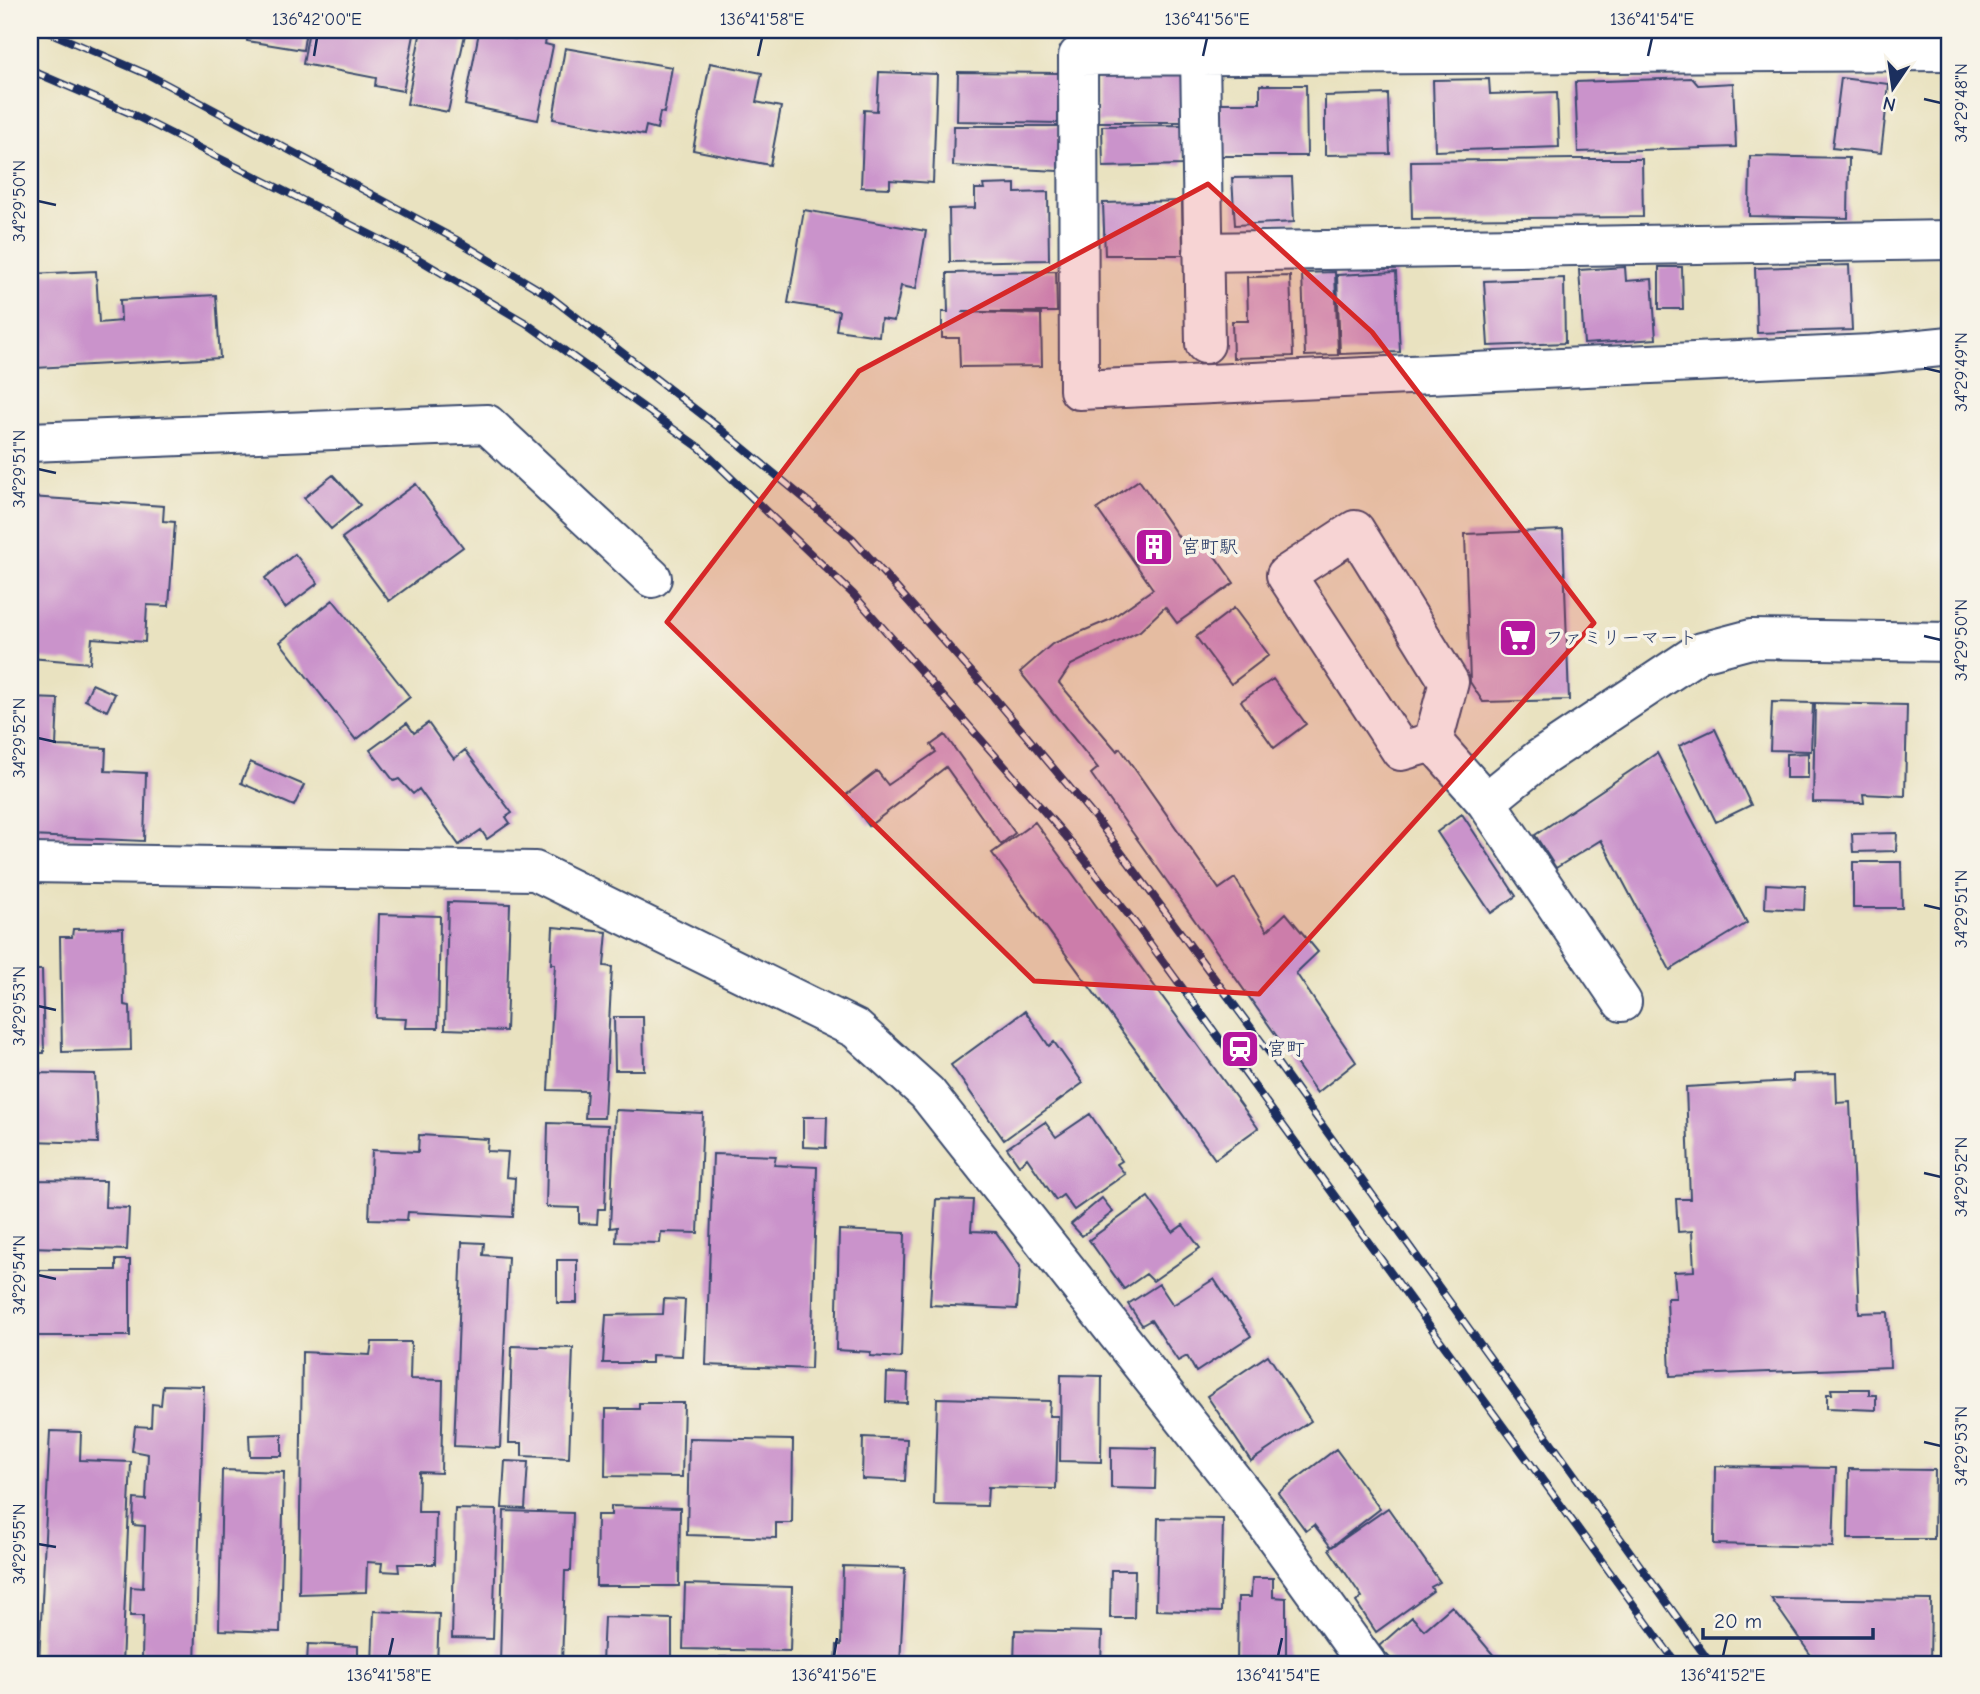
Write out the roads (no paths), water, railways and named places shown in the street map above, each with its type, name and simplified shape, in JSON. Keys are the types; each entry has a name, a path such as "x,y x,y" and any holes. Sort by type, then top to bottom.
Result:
{"street":[{"path":"1950,51 1078,56 1079,390 1871,354 1950,346"},
{"path":"1200,56 1205,344"},
{"path":"1203,252 1950,240"},
{"path":"30,442 487,424 652,578"},
{"path":"1355,530 1449,682 1433,742 1401,751 1286,575 1355,530"},
{"path":"1486,802 1539,759 1698,653 1751,639 1950,642"},
{"path":"1433,742 1486,802 1622,1002"},
{"path":"30,863 535,871 856,1029 927,1093 1256,1511 1367,1664"}],"railway":[{"path":"44,30 149,75 455,239 548,295 718,427 852,538 992,695 1097,820 1278,1064 1711,1664"},
{"path":"30,70 130,113 415,257 526,323 700,448 853,594 1065,835 1135,923 1677,1664"}],"place":[{"name":"宮町駅","path":"1154,547"},
{"name":"ファミリーマート","path":"1518,638"},
{"name":"宮町","path":"1240,1049"}]}
